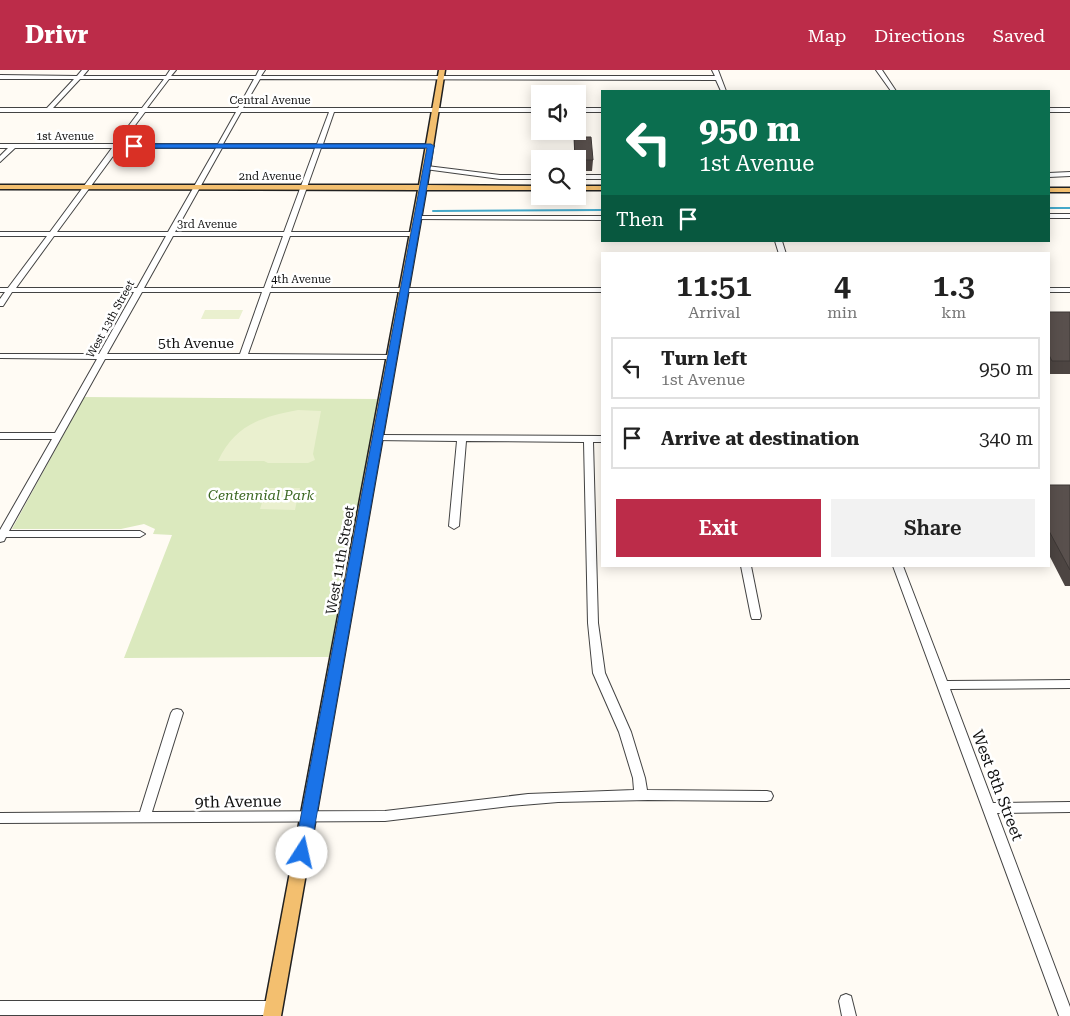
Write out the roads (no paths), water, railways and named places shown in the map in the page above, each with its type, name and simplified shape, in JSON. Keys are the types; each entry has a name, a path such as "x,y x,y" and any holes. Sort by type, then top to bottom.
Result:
{"main road":[{"name":"West 11th Street","path":"273,1012 431,146 442,74"},
{"path":"1050,182 1070,182"},
{"name":"2nd Avenue","path":"0,183 531,188"},
{"name":"2nd Avenue","path":"423,186 531,183"},
{"path":"586,183 601,183"},
{"name":"2nd Avenue","path":"0,187 88,185"},
{"path":"586,188 601,188"},
{"path":"1050,190 1070,190"}],"street":[{"path":"49,110 85,70"},
{"path":"0,304 173,70"},
{"name":"West 13th Street","path":"1,536 262,70"},
{"path":"534,70 534,78"},
{"path":"715,70 723,90"},
{"path":"879,70 893,90"},
{"path":"0,78 258,78 442,74 534,78 718,78"},
{"name":"Central Avenue","path":"0,110 531,110"},
{"path":"243,356 332,110"},
{"path":"586,110 601,110"},
{"path":"1050,110 1070,110"},
{"name":"1st Avenue","path":"0,146 431,146"},
{"path":"0,160 13,146"},
{"path":"426,168 500,177 531,177"},
{"path":"1050,174 1070,174"},
{"path":"586,177 601,177"},
{"path":"1050,216 1070,216"},
{"path":"417,218 601,218"},
{"name":"3rd Avenue","path":"0,234 414,234"},
{"name":"4th Avenue","path":"0,290 601,290"},
{"path":"1050,290 1070,290"},
{"name":"5th Avenue","path":"0,356 392,357"},
{"path":"0,436 58,436"},
{"path":"377,438 601,439"},
{"path":"454,526 462,439"},
{"path":"588,439 594,623 599,673 625,732 639,778 641,794"},
{"path":"1,536 140,534"},
{"path":"746,567 756,616"},
{"name":"West 8th Street","path":"898,567 1066,1016"},
{"path":"943,686 1070,684"},
{"path":"144,818 177,712"},
{"name":"9th Avenue","path":"0,818 418,814 527,799 641,794 767,796"},
{"path":"989,808 1070,806"},
{"path":"846,1001 849,1016"},
{"path":"0,1008 273,1012"}],"waterway":[{"path":"1050,208 1070,208"},
{"path":"433,211 601,210"}],"park label":[{"name":"Centennial Park","path":"261,495"}]}
